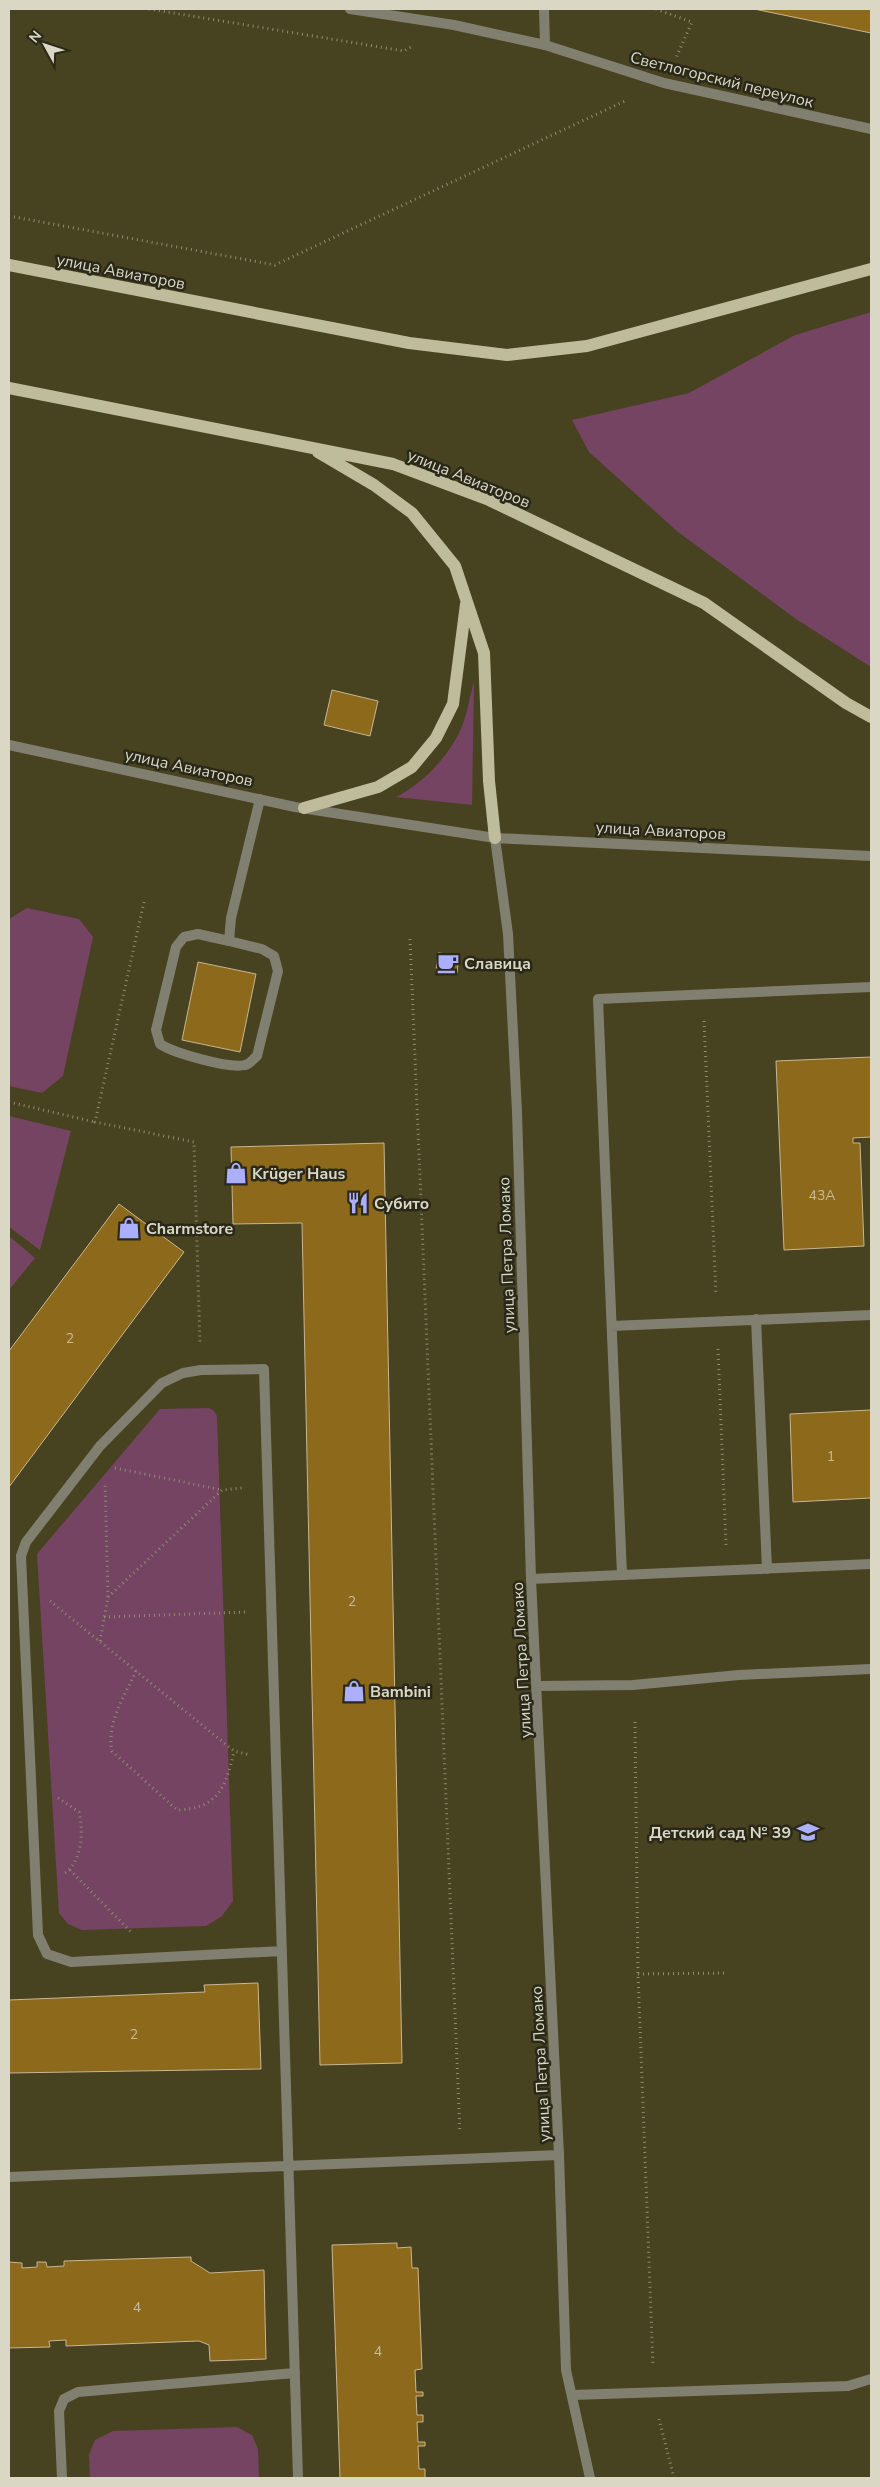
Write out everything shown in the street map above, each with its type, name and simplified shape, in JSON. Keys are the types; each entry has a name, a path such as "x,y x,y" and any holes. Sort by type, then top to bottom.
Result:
{"main road":[{"name":"улица Авиаторов","path":"9,265 409,343 507,355 587,346 871,269"},
{"name":"улица Авиаторов","path":"9,388 393,464 489,500 704,603 846,703 871,717"},
{"path":"309,447 374,485 412,513 455,566 484,654 489,781 495,838"},
{"path":"304,808 378,787 412,767 436,738 453,704 466,601"}],"street":[{"name":"Светлогорский переулок","path":"350,9 454,25 545,45 664,83 871,129"},
{"path":"544,9 545,45"},
{"name":"улица Авиаторов","path":"9,745 304,808 495,838 871,856"},
{"path":"229,941 231,918 260,799"},
{"name":"улица Петра Ломако","path":"495,838 509,953 517,1112 531,1579 538,1686 559,2155 566,2370 590,2478"},
{"path":"198,934 229,941 262,949 274,956 278,971 257,1056 247,1065 234,1066 170,1051 160,1044 156,1030 176,948 184,936 198,934"},
{"path":"622,1575 598,999 871,987"},
{"path":"612,1326 871,1315"},
{"path":"756,1319 767,1569"},
{"path":"282,1951 71,1962 47,1954 38,1935 33,1787 21,1556 26,1542 100,1446 162,1382 201,1370 264,1368 277,1762 282,1951 284,2070 290,2166 298,2478"},
{"path":"531,1579 871,1564"},
{"path":"538,1686 633,1685 739,1676 871,1669"},
{"path":"9,2177 559,2155"},
{"path":"62,2478 59,2411 64,2399 78,2392 295,2373"},
{"path":"572,2395 848,2386 871,2379"}],"path":[{"path":"149,9 404,51 412,46"},
{"path":"9,216 275,265 664,83 692,22 656,9"},
{"path":"95,1122 144,902"},
{"path":"410,939 461,2159"},
{"path":"703,994 727,1570"},
{"path":"9,1102 194,1142 201,1370"},
{"path":"100,1446 105,1466 108,1597 100,1641"},
{"path":"105,1466 222,1490 267,1485"},
{"path":"108,1597 222,1490"},
{"path":"22,1578 234,1751 277,1762"},
{"path":"104,1617 272,1610"},
{"path":"136,1671 112,1725 109,1739 112,1751 177,1810 204,1806 217,1795 225,1785 234,1751"},
{"path":"635,1722 638,1974 652,2357 658,2417 674,2478"},
{"path":"33,1787 65,1800 79,1812 81,1837 78,1854 70,1870 37,1888"},
{"path":"70,1870 157,1958"},
{"path":"638,1974 725,1973"}],"shaded area":[{"path":"871,312 871,667 796,619 678,532 589,452 572,420 689,393 795,335"},
{"path":"474,682 472,805 396,797 424,778 455,741 466,713"},
{"path":"27,908 79,919 93,937 63,1076 42,1093 9,1086 9,919"},
{"path":"9,1116 71,1131 40,1250 9,1227"},
{"path":"9,1236 35,1258 9,1290"},
{"path":"209,1408 217,1416 233,1901 222,1916 206,1926 82,1930 68,1924 59,1913 37,1554 160,1409"},
{"path":"237,2427 252,2435 258,2449 259,2478 90,2478 89,2455 95,2440 113,2431"}],"building":[{"path":"754,9 871,9 871,33"},
{"path":"332,690 378,701 370,736 324,725"},
{"name":"Славица","path":"438,953 459,955 457,973 436,971"},
{"path":"198,962 256,974 240,1052 182,1040"},
{"path":"871,1057 871,1137 853,1138 853,1143 860,1143 864,1246 784,1250 776,1061"},
{"path":"384,1143 402,2063 320,2065 302,1223 233,1224 231,1147"},
{"path":"119,1204 184,1252 9,1487 9,1351"},
{"path":"871,1410 871,1498 793,1502 790,1414"},
{"path":"258,1983 261,2069 9,2073 9,2000 205,1992 204,1985"},
{"path":"397,2243 397,2248 411,2247 412,2268 418,2268 422,2369 415,2370 416,2392 423,2392 423,2396 416,2396 417,2415 423,2415 423,2422 417,2422 418,2442 425,2442 425,2446 418,2446 419,2469 425,2469 425,2478 340,2478 332,2245"},
{"path":"191,2257 191,2261 210,2273 264,2270 266,2359 210,2361 209,2345 199,2341 66,2346 66,2340 49,2341 50,2347 9,2348 9,2262 22,2263 22,2268 37,2267 37,2262 46,2262 47,2267 64,2266 64,2261"}],"place":[{"name":"Славица","path":"448,963"},
{"name":"Krüger Haus","path":"236,1173"},
{"name":"Субито","path":"358,1203"},
{"name":"Charmstore","path":"129,1228"},
{"name":"Bambini","path":"354,1691"},
{"name":"Детский сад № 39","path":"808,1832"}]}
